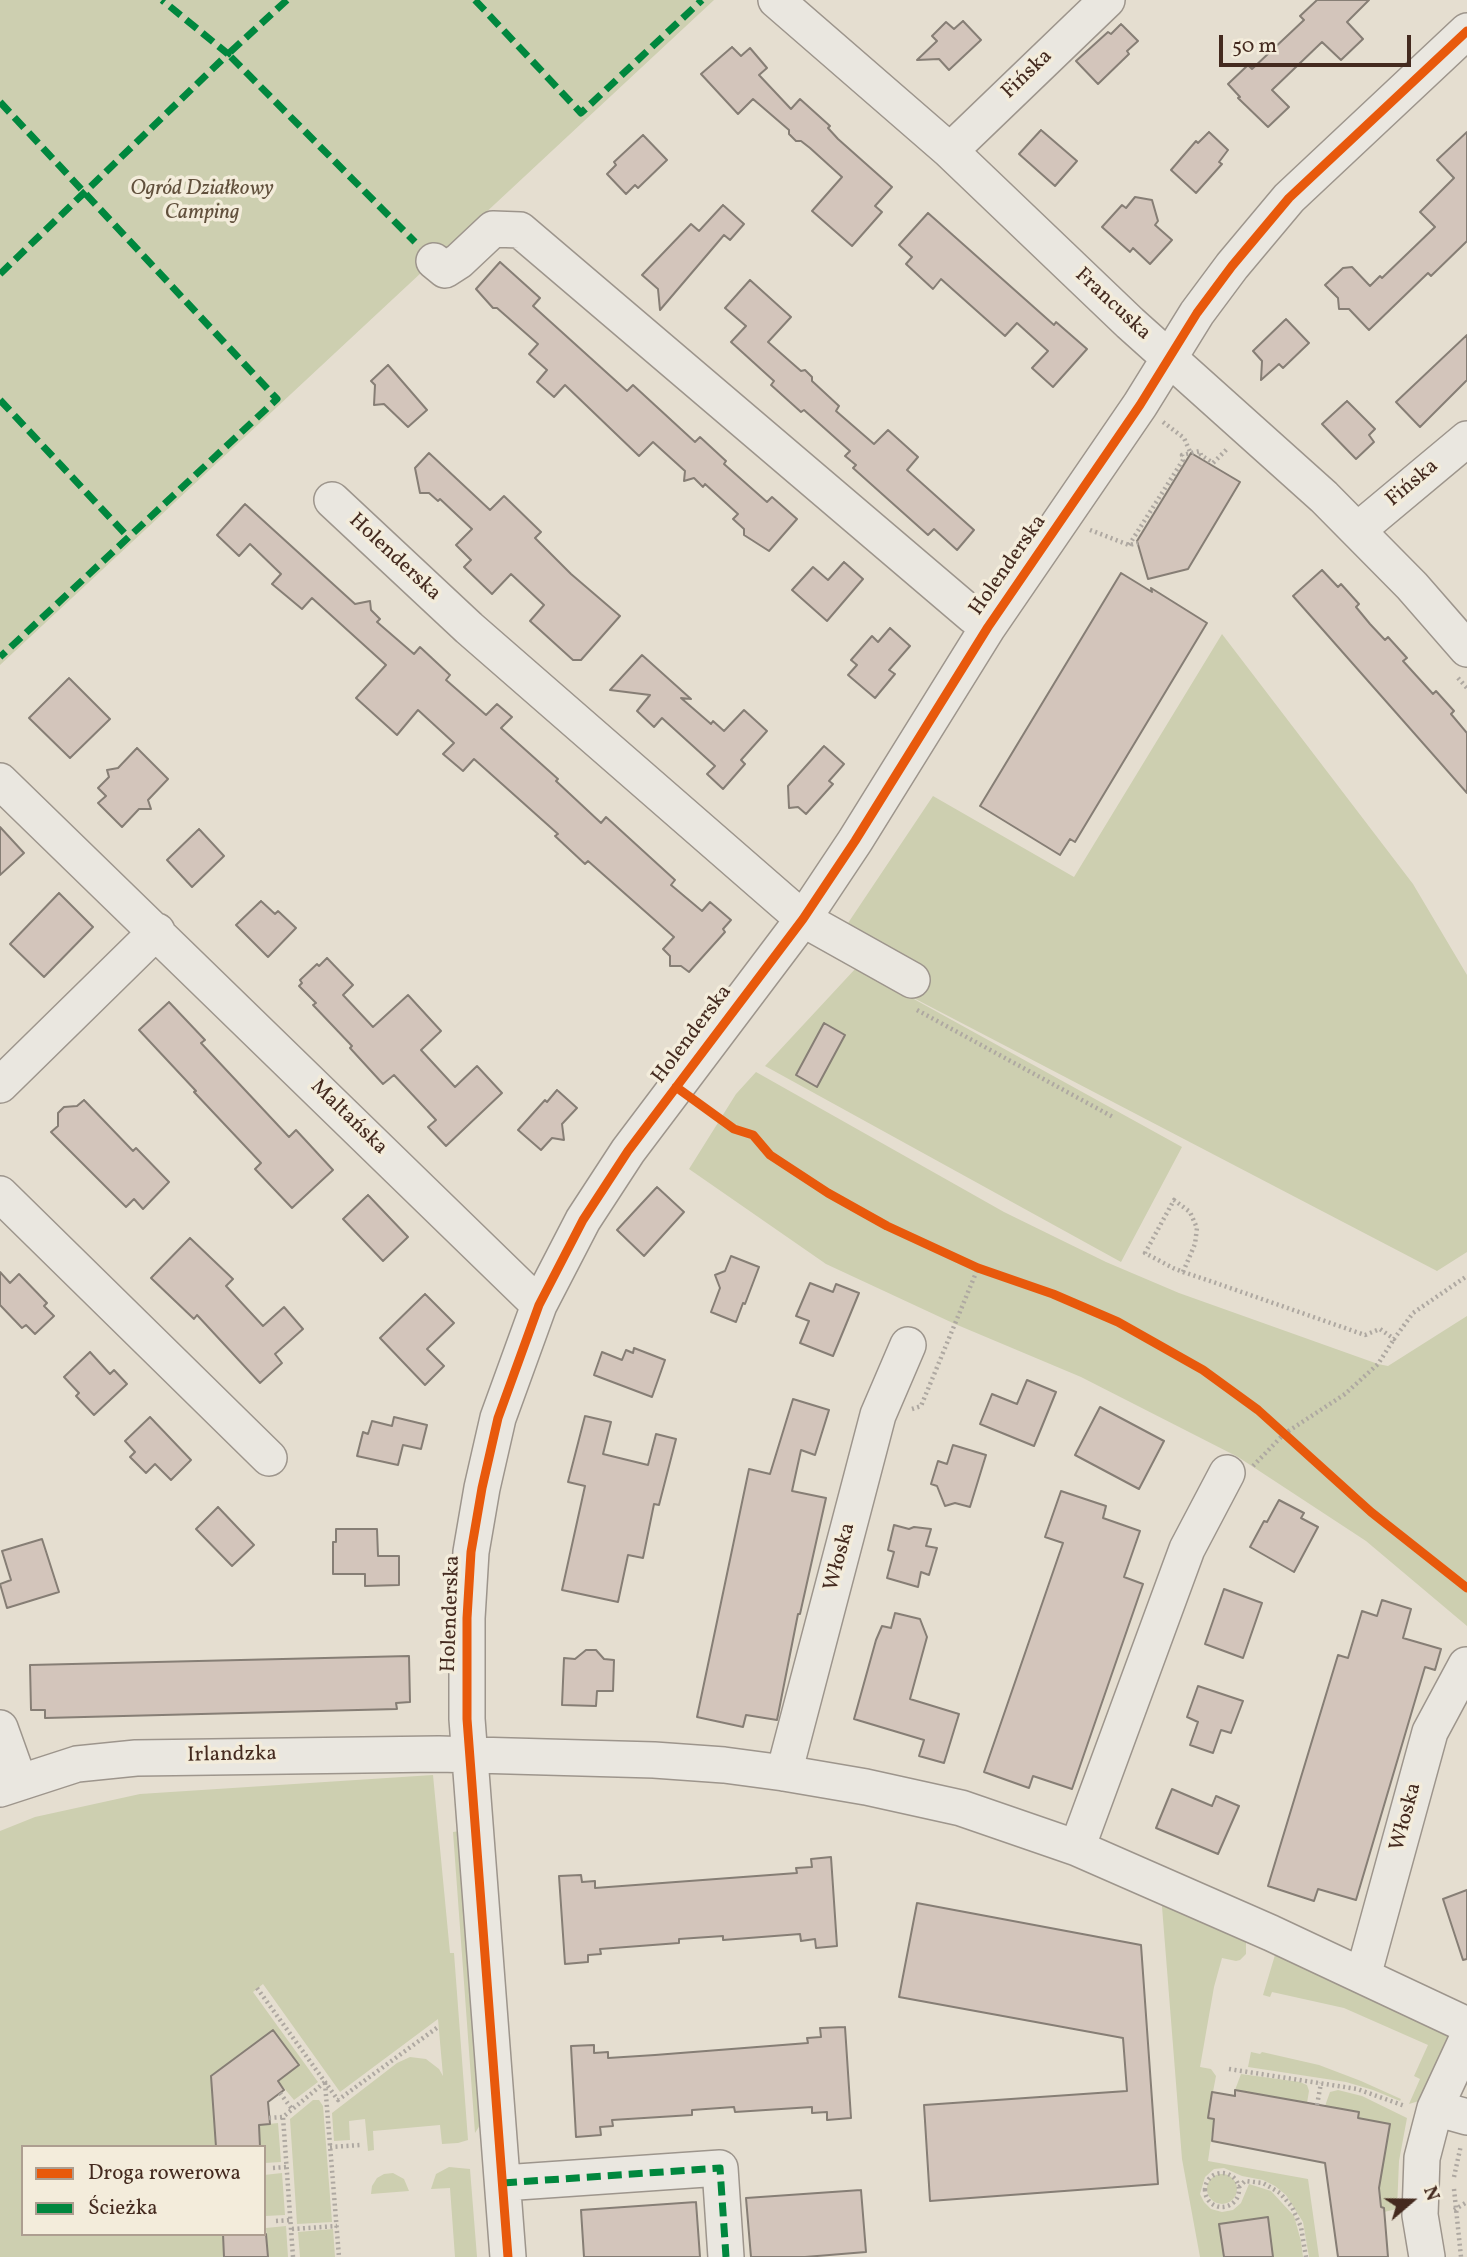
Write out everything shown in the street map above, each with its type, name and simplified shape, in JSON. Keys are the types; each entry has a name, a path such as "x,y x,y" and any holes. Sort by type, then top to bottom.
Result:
{"street":[{"name":"Francuska","path":"776,0 950,151 1130,323 1283,458 1358,530 1467,649"},
{"name":"Fińska","path":"950,151 1107,0"},
{"name":"Holenderska","path":"508,2257 469,1756 467,1618 471,1552 498,1418 539,1305 583,1220 628,1151 803,919 855,841 988,627 1225,275 1279,208 1318,168 1467,31"},
{"name":"Holenderska","path":"434,261 445,270 493,229 520,229 988,627"},
{"name":"Fińska","path":"1358,530 1467,439"},
{"name":"Holenderska","path":"332,500 469,628 803,919"},
{"name":"Maltańska","path":"0,780 539,1305"},
{"path":"803,919 914,995"},
{"path":"0,1085 157,931"},
{"path":"0,1194 269,1458"},
{"name":"Włoska","path":"784,1773 878,1415 908,1345"},
{"path":"1077,1847 1187,1549 1227,1473"},
{"name":"Włoska","path":"1363,1976 1430,1732 1466,1665"},
{"path":"0,1728 10,1785"},
{"name":"Irlandzka","path":"10,1785 77,1764 136,1758 439,1754 469,1756"},
{"path":"469,1756 654,1760 724,1765 866,1787 961,1808 1077,1847 1264,1946 1363,1976 1467,2025"},
{"path":"1426,2257 1420,2215 1422,2158 1444,2119 1467,2039"},
{"path":"503,2183 720,2168 726,2257"}],"path":[{"path":"1140,405 1184,438 1191,455"},
{"path":"1129,545 1183,460 1182,455 1200,451 1201,456 1213,463 1234,441"},
{"path":"1066,514 1086,528 1129,545 1138,543"},
{"path":"914,995 1113,1117"},
{"path":"1183,1272 1195,1244 1197,1227 1190,1212 1174,1200 1145,1253 1183,1272 1365,1335 1380,1329 1394,1339"},
{"path":"967,1262 991,1272"},
{"path":"1227,1473 1252,1466 1345,1394 1378,1364 1413,1313 1467,1276"},
{"path":"1274,1424 1287,1437"},
{"path":"257,1988 338,2100 438,2027"},
{"path":"1229,2069 1357,2089 1444,2119 1454,2179 1454,2210 1461,2257"},
{"path":"269,2118 283,2117 325,2082"},
{"path":"325,2082 339,2257"},
{"path":"1317,2105 1321,2083"},
{"path":"280,2093 292,2109"},
{"path":"283,2117 293,2257"},
{"path":"330,2147 360,2145"},
{"path":"273,2168 287,2167"},
{"path":"1239,2187 1236,2179 1230,2175 1215,2174 1209,2179 1206,2193 1215,2205 1229,2205 1236,2201 1239,2187 1245,2181 1263,2183 1280,2193 1292,2207 1301,2227 1306,2257"},
{"path":"1454,2210 1467,2202"},
{"path":"276,2221 291,2220"},
{"path":"292,2229 337,2226"}],"green space":[{"name":"Ogród Działkowy Camping","path":"0,0 714,0 0,665"},
{"path":"1222,634 1413,884 1467,975 1467,1252 1437,1271 883,982 1182,1147 1121,1262 765,1066 856,968 828,953 933,796 1074,877"},
{"path":"756,1072 1004,1212 1106,1262 1179,1293 1378,1364 1388,1366 1467,1316 1467,1626 1366,1541 1238,1457 1081,1377 955,1324 826,1264 689,1169 736,1094"},
{"path":"433,1775 450,1953 454,1953 468,2140 442,2144 440,2125 373,2131 374,2150 368,2151 365,2119 349,2121 350,2140 334,2141 332,2113 397,2063 410,2057 426,2059 439,2069 443,2076 438,2019 340,2092 263,1984 253,1992 318,2082 294,2100 278,2081 299,2064 272,2030 230,2063 216,2145 21,2145 21,2236 223,2236 224,2257 0,2257 0,1831 35,1817 140,1794"},
{"path":"460,1831 482,2122 475,2133 453,1832"},
{"path":"1161,1894 1246,1940 1246,1954 1240,1960 1222,1958 1214,1987 1200,2067 1211,2069 1216,2076 1208,2118 1214,2119 1208,2161 1308,2179 1319,2257 1309,2257 1303,2222 1286,2195 1263,2180 1242,2176 1224,2168 1214,2169 1205,2177 1200,2194 1204,2202 1211,2209 1222,2212 1233,2210 1241,2203 1249,2184 1271,2191 1294,2216 1303,2257 1273,2257 1268,2218 1220,2224 1224,2257 1200,2257 1182,2159"},
{"path":"1283,1953 1445,2031 1449,2037 1419,2101 1409,2104 1420,2079 1414,2076 1428,2045 1344,2008 1272,1992 1270,1997 1263,1995 1275,1955"},
{"path":"1251,2052 1319,2065 1401,2099 1400,2101 1346,2082 1248,2067"},
{"path":"1241,2074 1307,2085 1307,2103 1235,2090"},
{"path":"1338,2090 1362,2096 1407,2118 1399,2161 1397,2209 1384,2212 1379,2188 1389,2124 1358,2118 1358,2112 1325,2106 1330,2092"},
{"path":"313,2100 319,2100 323,2106 332,2222 297,2224 290,2119"},
{"path":"278,2123 281,2162 266,2163 266,2145 260,2145 259,2125"},
{"path":"449,2167 470,2169 477,2257 455,2257 450,2188 431,2189 436,2174"},
{"path":"282,2173 285,2215 266,2216 266,2175"},
{"path":"393,2173 404,2179 409,2191 371,2194 377,2178"},
{"path":"1222,2174 1233,2178 1237,2189 1233,2200 1222,2204 1211,2200 1207,2189 1211,2178"},
{"path":"286,2226 288,2257 268,2257 266,2228"},
{"path":"333,2229 335,2257 300,2257 298,2232"}],"building":[{"path":"1317,0 1369,0 1347,22 1363,39 1341,60 1322,42 1272,90 1289,107 1268,127 1238,98 1240,97 1228,84 1248,65 1252,69 1304,20 1300,16"},
{"path":"963,21 981,40 949,70 939,59 917,60 937,41 932,36 946,22 954,29"},
{"path":"1121,24 1138,41 1127,51 1129,54 1098,84 1076,61"},
{"path":"732,47 741,56 750,48 767,68 759,75 791,109 800,99 830,126 828,128 838,139 892,187 875,206 882,212 852,246 812,211 842,177 810,148 801,141 796,141 789,134 789,130 753,99 738,114 701,74"},
{"path":"1041,130 1077,161 1055,186 1019,154"},
{"path":"1209,132 1228,150 1219,162 1222,164 1196,193 1171,170 1196,141 1198,143"},
{"path":"1467,132 1467,241 1431,276 1428,273 1369,330 1349,309 1339,309 1338,298 1325,285 1343,268 1352,267 1370,286 1380,276 1382,278 1435,227 1420,212 1454,178 1437,160"},
{"path":"643,135 667,160 638,188 635,185 626,194 607,174 616,165 614,162"},
{"path":"1135,197 1152,200 1158,221 1155,225 1172,240 1150,264 1133,248 1130,252 1102,227 1122,205 1126,208"},
{"path":"723,205 744,224 730,240 724,235 660,310 658,289 642,275 691,224 699,231"},
{"path":"928,213 1054,325 1056,322 1087,349 1053,387 1032,368 1048,351 1017,323 1005,336 941,279 933,289 906,264 912,257 899,245"},
{"path":"500,262 540,298 533,306 627,391 633,385 695,442 700,437 726,461 724,464 767,502 772,497 797,519 769,551 744,535 744,529 733,519 738,514 705,484 703,487 694,478 684,481 685,471 653,442 639,456 565,385 554,397 537,382 547,370 529,354 538,344 497,308 493,308 476,289"},
{"path":"750,280 791,317 768,342 801,371 805,370 812,377 812,381 839,406 836,411 874,444 888,430 918,457 907,470 974,530 957,550 934,529 928,535 853,468 856,465 845,456 850,451 771,385 774,381 731,342 746,326 725,308"},
{"path":"1286,319 1309,343 1283,368 1279,364 1261,380 1262,361 1253,351"},
{"path":"1467,335 1467,380 1420,427 1396,402"},
{"path":"388,365 427,410 408,427 384,404 374,405 375,385 371,381"},
{"path":"1347,401 1375,429 1369,435 1374,442 1356,459 1322,424"},
{"path":"429,453 490,510 504,496 541,532 535,538 571,574 620,616 581,660 573,660 530,621 544,605 511,574 492,594 464,567 471,560 456,545 472,529 440,499 438,501 429,493 420,493 415,468"},
{"path":"1191,453 1240,482 1188,569 1148,579 1137,541"},
{"path":"245,504 355,604 370,601 371,610 380,619 377,622 414,654 420,647 450,675 446,680 486,715 497,704 512,717 501,728 558,779 556,781 601,823 606,817 675,880 671,885 702,911 710,902 731,920 723,929 725,932 689,972 681,966 670,966 670,956 663,949 674,937 588,861 585,864 555,836 558,834 474,759 463,771 443,754 454,743 418,710 397,735 356,698 386,665 312,598 302,609 272,584 281,574 250,544 239,556 217,535"},
{"path":"844,562 863,579 827,621 792,590 813,567 828,580"},
{"path":"1322,570 1338,587 1341,584 1359,604 1356,607 1370,624 1385,640 1388,637 1407,658 1403,661 1433,694 1436,691 1454,711 1451,714 1467,733 1467,793 1293,596"},
{"path":"1121,573 1152,592 1151,588 1207,623 1075,842 1070,839 1060,855 980,806"},
{"path":"890,628 910,646 889,670 895,674 875,698 848,675 857,665 851,660 872,636 878,642"},
{"path":"642,655 691,699 681,698 711,724 713,721 724,731 744,710 767,731 741,760 745,764 723,789 707,774 715,766 662,718 654,727 637,711 650,695 610,690"},
{"path":"69,678 110,719 70,758 29,718"},
{"path":"824,746 844,764 829,781 833,784 806,814 798,807 789,808 788,786"},
{"path":"137,748 168,779 148,800 151,809 139,809 122,827 98,803 106,796 98,788 109,777 107,770 118,768"},
{"path":"0,827 24,853 0,875"},
{"path":"199,829 224,856 192,887 167,860"},
{"path":"59,893 93,927 44,977 10,944"},
{"path":"261,901 275,914 278,911 296,928 268,957 236,925"},
{"path":"327,958 353,985 343,995 373,1027 408,995 441,1031 421,1050 455,1087 477,1066 502,1093 446,1146 428,1127 436,1120 394,1075 383,1084 299,986 302,983 300,980"},
{"path":"169,1002 205,1040 201,1043 289,1137 296,1130 333,1170 292,1208 255,1169 261,1163 139,1030"},
{"path":"824,1023 845,1035 817,1087 796,1075"},
{"path":"557,1090 577,1108 562,1124 564,1140 552,1138 541,1150 518,1130"},
{"path":"84,1100 133,1151 136,1148 169,1182 143,1209 134,1199 126,1207 51,1132 58,1126 58,1113 64,1107 77,1106"},
{"path":"657,1187 684,1212 644,1256 617,1230"},
{"path":"368,1195 408,1237 383,1261 343,1219"},
{"path":"190,1238 233,1279 226,1286 263,1326 284,1307 303,1329 275,1354 282,1363 260,1383 197,1315 194,1319 151,1278"},
{"path":"731,1256 759,1267 736,1322 711,1312 720,1288 715,1275 725,1271"},
{"path":"0,1272 10,1283 19,1274 47,1303 44,1306 54,1316 35,1334 26,1325 22,1328 0,1305"},
{"path":"810,1283 833,1292 836,1284 859,1293 833,1356 800,1343 809,1321 796,1316"},
{"path":"425,1294 454,1323 427,1349 444,1366 425,1385 380,1338"},
{"path":"634,1348 665,1360 652,1397 594,1375 602,1352 622,1360 626,1350 633,1353"},
{"path":"90,1352 110,1374 114,1370 127,1384 94,1415 76,1396 79,1393 64,1377"},
{"path":"1027,1380 1056,1392 1034,1446 980,1424 992,1394 1017,1404"},
{"path":"793,1399 829,1410 815,1455 801,1450 792,1491 826,1498 798,1614 777,1720 746,1715 743,1727 697,1717 749,1469 770,1474"},
{"path":"1100,1407 1164,1441 1139,1489 1075,1455"},
{"path":"585,1416 611,1422 603,1454 648,1465 656,1434 676,1439 659,1505 654,1504 643,1558 628,1555 618,1602 562,1590 585,1486 568,1482"},
{"path":"150,1417 191,1460 171,1480 155,1464 146,1473 130,1457 135,1452 125,1441"},
{"path":"394,1417 427,1425 421,1449 403,1445 398,1465 357,1456 363,1432 368,1434 372,1421 392,1426"},
{"path":"953,1445 986,1455 970,1507 955,1503 945,1506 937,1486 931,1484 938,1461 947,1464"},
{"path":"1061,1491 1106,1506 1103,1518 1140,1531 1124,1577 1143,1584 1072,1789 1033,1776 1029,1788 984,1772 1063,1543 1045,1537"},
{"path":"1279,1500 1304,1513 1301,1518 1318,1527 1294,1572 1250,1547"},
{"path":"218,1507 254,1545 232,1566 196,1529"},
{"path":"894,1525 909,1529 931,1529 926,1546 937,1548 929,1575 921,1572 918,1587 887,1578 894,1552 888,1550"},
{"path":"336,1529 377,1529 378,1556 399,1556 399,1585 365,1586 365,1574 333,1574 333,1542 336,1542"},
{"path":"42,1539 59,1592 7,1608 0,1584 11,1580 2,1551"},
{"path":"1224,1589 1262,1603 1243,1658 1205,1644"},
{"path":"1382,1600 1411,1609 1403,1638 1441,1649 1435,1670 1425,1667 1356,1900 1318,1889 1314,1901 1268,1886 1338,1655 1348,1658 1362,1611 1377,1616"},
{"path":"895,1613 920,1619 927,1637 910,1699 959,1714 944,1763 919,1756 924,1740 854,1719 876,1640 882,1626 891,1628"},
{"path":"586,1650 596,1650 604,1659 614,1660 613,1691 597,1691 596,1706 562,1705 564,1658 575,1659"},
{"path":"409,1656 410,1702 396,1703 397,1709 45,1718 45,1710 31,1710 30,1665"},
{"path":"1198,1686 1243,1701 1231,1733 1221,1730 1213,1753 1190,1745 1198,1722 1187,1717"},
{"path":"1172,1789 1212,1806 1216,1796 1239,1806 1218,1854 1156,1828"},
{"path":"831,1857 837,1946 816,1948 815,1939 801,1941 800,1934 723,1940 723,1936 679,1939 679,1943 600,1949 601,1954 588,1955 588,1962 565,1964 559,1876 581,1875 582,1882 595,1881 595,1888 797,1873 796,1868 812,1867 811,1859"},
{"path":"1467,1890 1467,1959 1463,1960 1443,1899"},
{"path":"917,1903 1141,1945 1158,2184 930,2201 924,2105 1127,2091 1123,2038 899,1997"},
{"path":"845,2027 851,2118 827,2120 827,2112 812,2113 812,2107 735,2112 734,2107 692,2110 692,2115 612,2120 613,2126 600,2127 601,2135 576,2137 571,2046 594,2045 594,2053 608,2052 608,2058 655,2055 808,2043 807,2038 821,2037 820,2028"},
{"path":"273,2030 299,2065 278,2081 284,2090 268,2102 270,2124 259,2125 260,2145 216,2145 211,2076"},
{"path":"1235,2090 1359,2112 1358,2118 1390,2124 1379,2188 1381,2207 1384,2208 1388,2257 1338,2257 1325,2163 1212,2141 1214,2119 1208,2118 1212,2092 1235,2096"},
{"path":"861,2190 866,2252 805,2257 751,2257 746,2198"},
{"path":"696,2202 700,2257 584,2257 581,2210"},
{"path":"1268,2217 1273,2257 1224,2257 1219,2224"},
{"path":"266,2234 268,2257 224,2257 223,2236"}],"marked path":[{"path":"0,274 228,54 162,0"},
{"path":"287,0 228,54 415,242"},
{"path":"475,0 581,113 702,0"},
{"path":"0,102 277,399 0,657"},
{"path":"0,400 129,538"},
{"path":"503,2183 720,2168 726,2257"}],"cycle path":[{"path":"508,2257 467,1719 467,1618 471,1552 498,1418 539,1305 583,1220 628,1151 803,919 855,841 988,627 1140,405 1197,313 1289,198 1467,31"},
{"path":"676,1087 734,1129 753,1135 770,1155 828,1193 887,1226 978,1268 1053,1294 1118,1322 1203,1370 1258,1410 1371,1512 1467,1588"}]}
